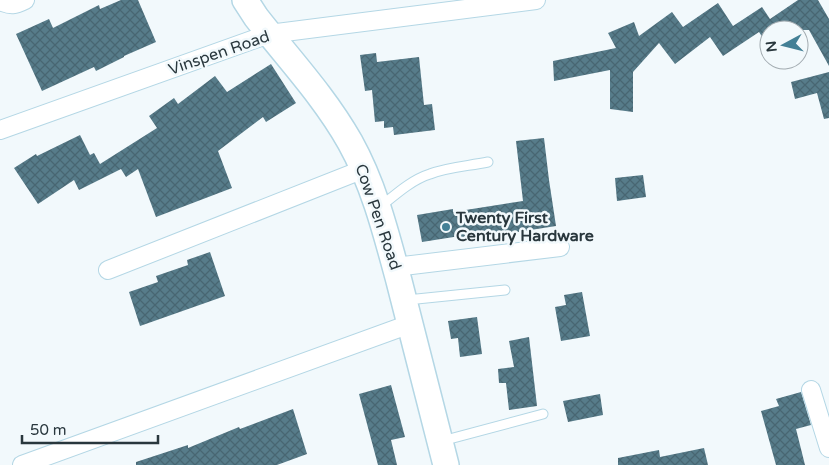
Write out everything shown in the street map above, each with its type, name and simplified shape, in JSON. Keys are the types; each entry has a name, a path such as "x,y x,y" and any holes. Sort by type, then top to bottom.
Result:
{"main road":[{"name":"Cow Pen Road","path":"245,0 269,34 334,115 364,169 395,267 443,453"}],"street":[{"path":"0,1 8,5 17,4 25,0"},
{"name":"Vinspen Road","path":"0,130 269,34 536,0"},
{"path":"108,270 364,169"},
{"path":"395,267 560,247"},
{"path":"22,465 407,312"},
{"path":"811,390 829,448"}],"lane":[{"path":"378,209 411,183 429,174 488,162"},
{"path":"407,312 505,290"},
{"path":"443,453 543,414"}],"building":[{"path":"121,0 138,0 156,42 96,71 94,67 42,91 16,34 49,19 53,28 99,5 100,9"},
{"path":"798,0 818,0 829,19 829,66 809,30 809,20 759,20 759,32 723,56 710,37 675,64 659,43 633,72 633,112 610,109 610,70 554,81 553,61 616,48 608,33 634,22 639,36 672,12 683,27 718,3 733,26 762,7 770,19"},
{"path":"376,53 377,62 419,57 424,105 432,104 435,130 394,135 393,127 384,128 384,121 375,122 372,90 365,91 360,55"},
{"path":"271,64 296,103 266,122 263,117 218,151 232,188 156,217 138,169 126,177 121,169 79,190 74,180 38,204 14,168 36,154 37,156 80,135 90,155 94,153 100,164 157,128 149,116 174,98 178,104 215,76 227,92"},
{"path":"829,72 829,118 824,119 817,93 795,99 791,82"},
{"path":"544,138 556,226 461,241 460,236 422,242 417,215 453,209 453,212 523,201 516,141"},
{"path":"643,175 646,197 617,201 615,178"},
{"path":"210,252 225,296 140,326 129,292 158,282 156,276 188,265 187,260"},
{"path":"582,292 590,336 561,341 555,307 566,305 564,295"},
{"path":"477,317 482,354 460,357 458,338 451,339 448,321"},
{"path":"529,337 537,406 509,410 506,383 499,383 498,369 514,367 509,341"},
{"path":"391,385 405,437 391,440 397,465 378,465 359,394"},
{"path":"801,392 811,425 796,429 805,465 776,465 761,411 779,406 776,399"},
{"path":"600,394 603,415 568,422 563,401"},
{"path":"293,409 307,454 277,465 136,465 136,462 188,445 188,448 239,427 240,429"},
{"path":"704,448 708,465 618,465 618,458 659,450 660,457"}],"place":[{"name":"Twenty First Century Hardware","path":"446,227"}]}
